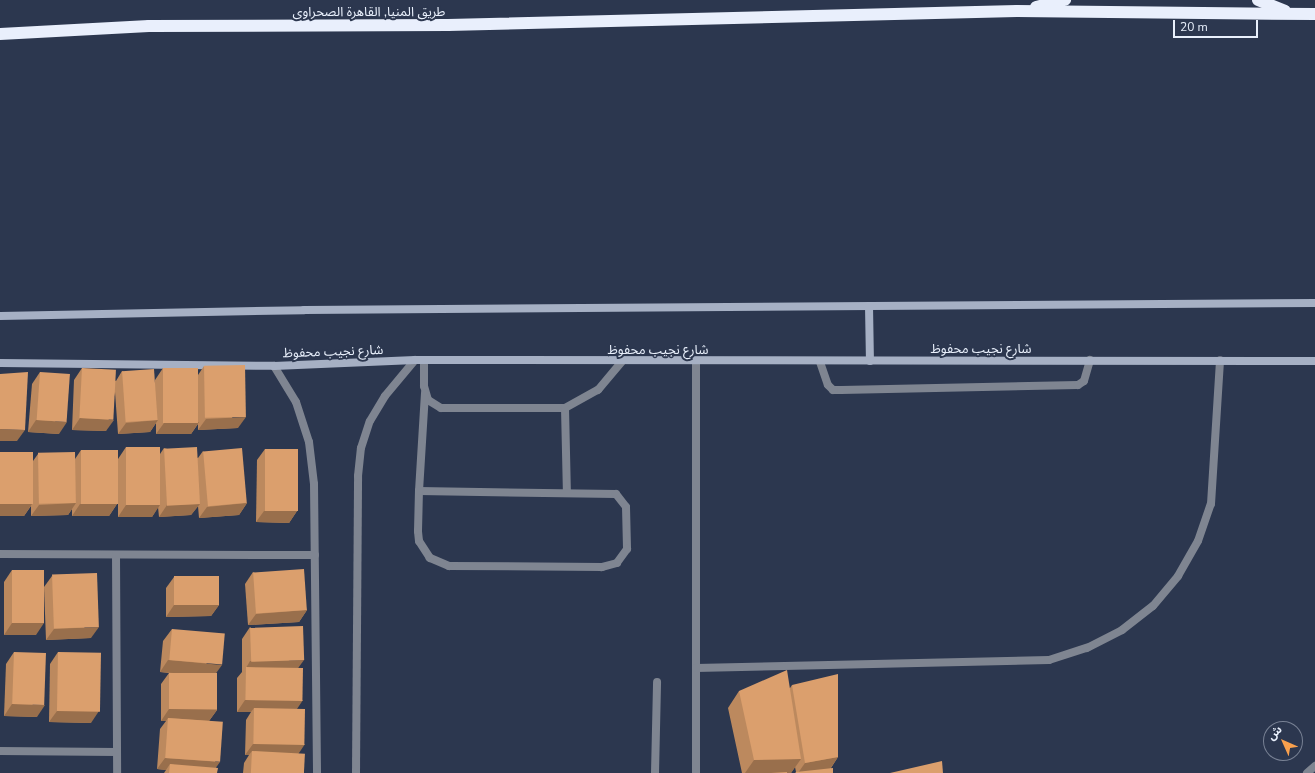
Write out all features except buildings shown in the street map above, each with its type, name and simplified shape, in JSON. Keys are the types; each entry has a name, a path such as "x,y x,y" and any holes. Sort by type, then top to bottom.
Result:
{"highway":[{"path":"1017,11 1065,0"},
{"path":"1258,0 1292,14"},
{"name":"طريق المنيا, القاهرة الصحراوى","path":"0,34 149,26 448,25 1017,11 1315,14"}],"street":[{"path":"0,316 304,310 1315,303"},
{"path":"869,306 870,361"},
{"path":"356,773 358,476 360,448 370,421 415,360"},
{"name":"شارع نجيب محفوظ","path":"0,363 274,366 415,360 820,362 1220,360 1315,362"},
{"path":"419,491 611,493 624,502 627,549 617,563 602,568 449,566 430,558 419,541 419,491 425,393 424,360"},
{"path":"820,362 828,385 834,390 841,390 1078,385 1084,381 1090,360"},
{"path":"696,668 1049,660 1087,648 1122,630 1153,606 1178,576 1198,541 1211,504 1220,360"},
{"path":"425,393 428,400 441,408 566,408 598,390 622,361"},
{"path":"696,362 696,773"},
{"path":"274,366 296,402 309,442 314,484 317,773"},
{"path":"566,408 566,493"},
{"path":"0,554 315,555"},
{"path":"116,555 116,773"},
{"path":"655,773 657,682"},
{"path":"0,751 117,752"},
{"path":"1307,773 1315,766"}]}
